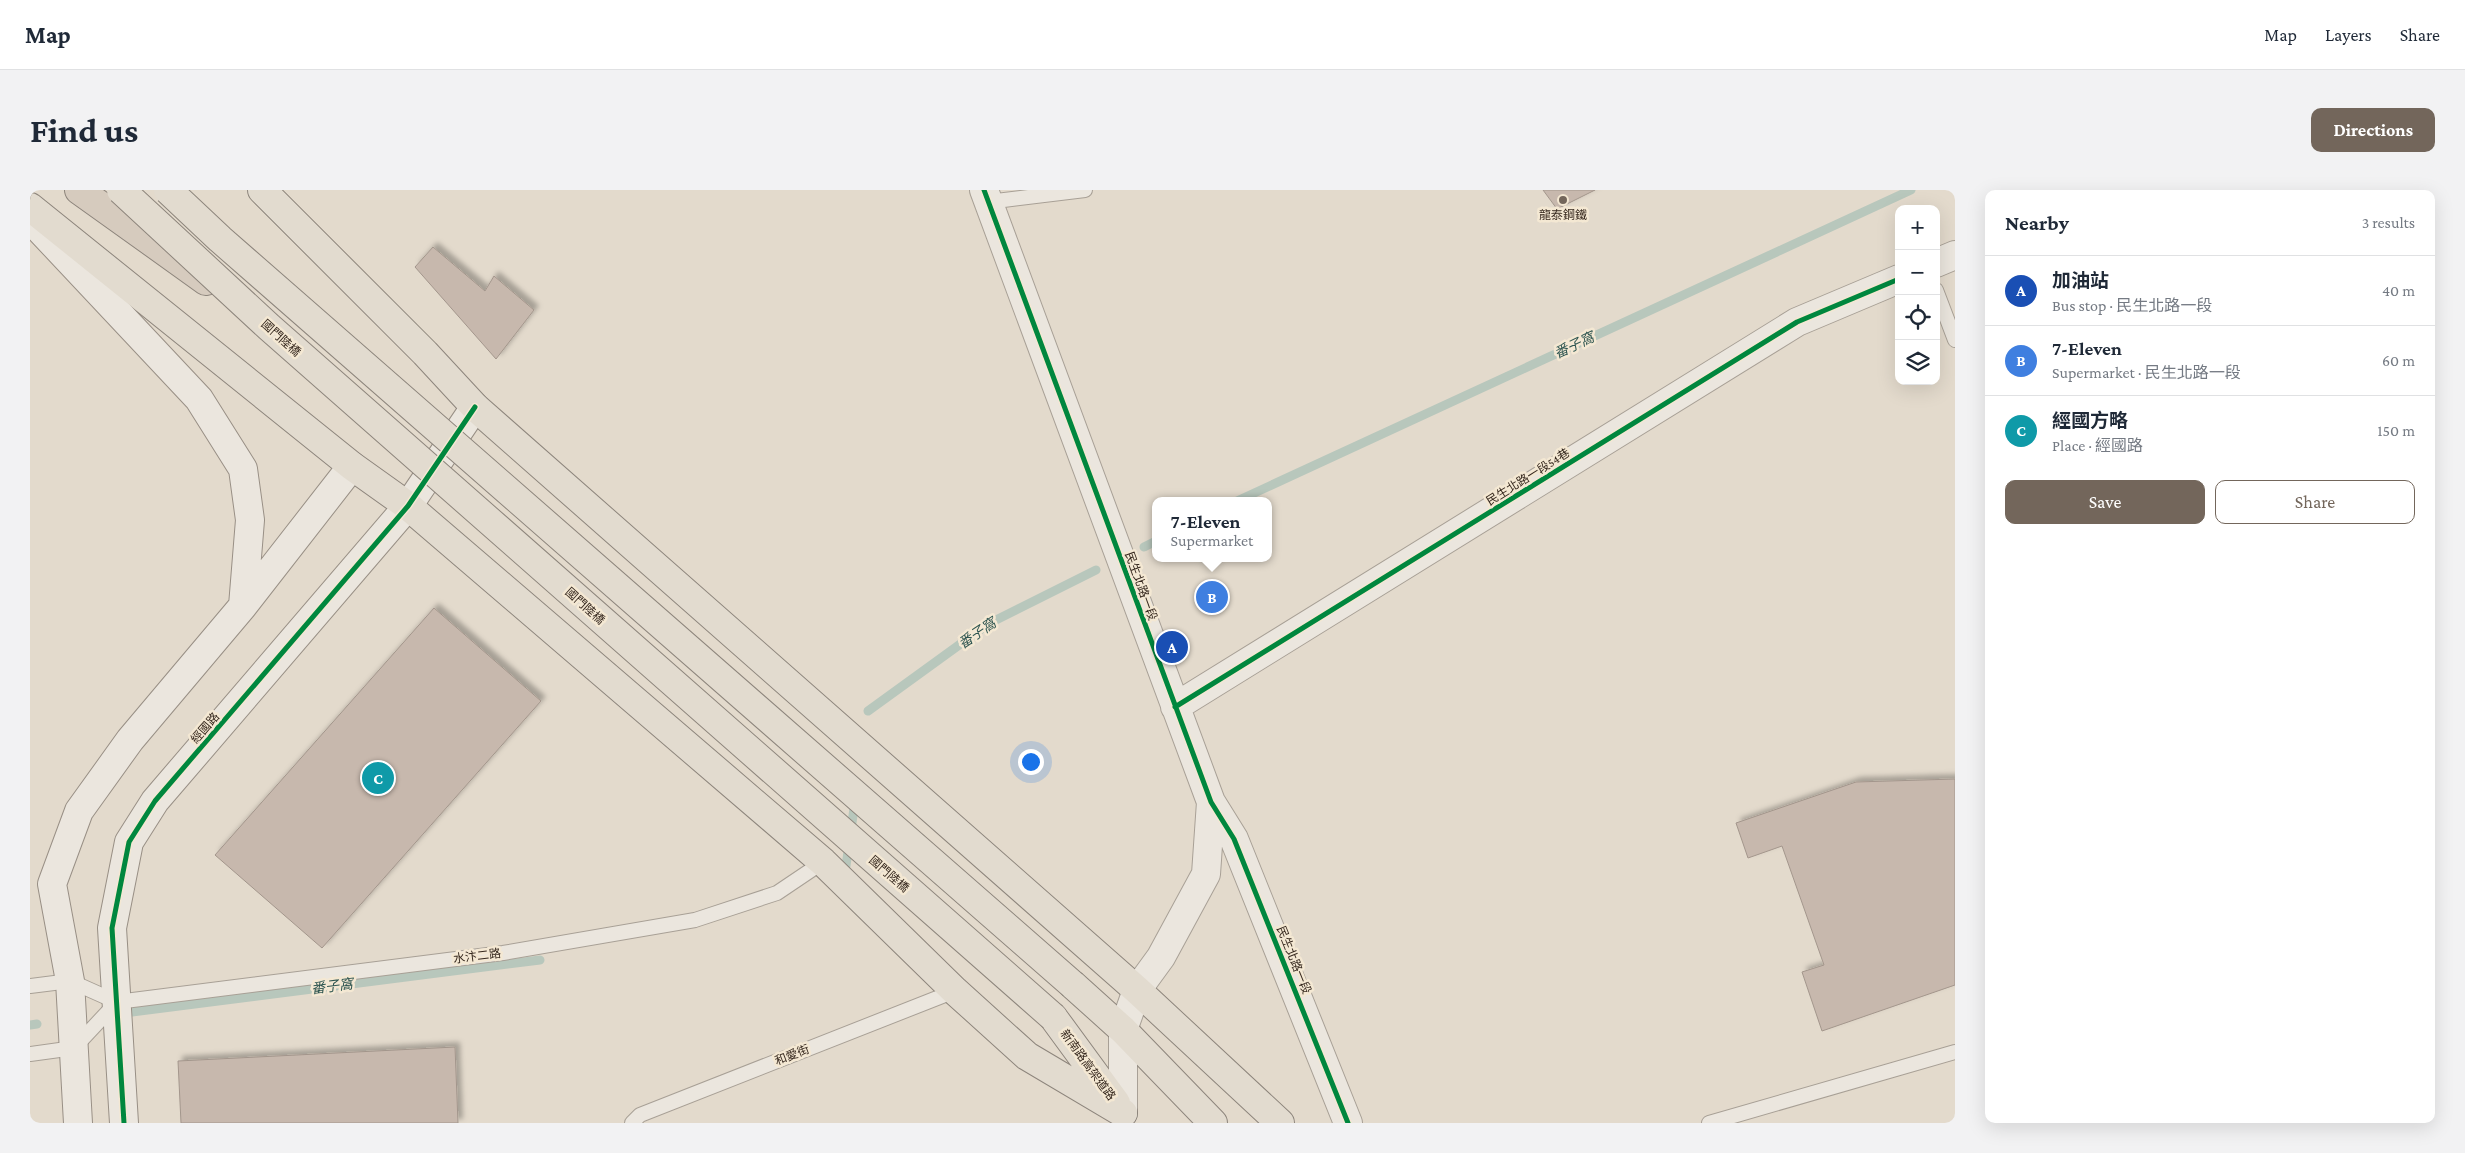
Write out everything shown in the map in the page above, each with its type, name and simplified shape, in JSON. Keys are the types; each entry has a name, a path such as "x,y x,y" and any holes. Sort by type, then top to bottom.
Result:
{"highway":[{"path":"80,190 269,326"}],"main road":[{"name":"國門陸橋","path":"121,190 269,326 1053,1017"},
{"path":"168,190 220,240 1124,1030 1213,1123"},
{"path":"262,190 425,353 475,407 1137,990 1280,1123"},
{"path":"30,206 352,466 408,506 823,862 955,992 1026,1056 1128,1118"},
{"name":"新南路高架道路","path":"1053,1017 1128,1118"}],"street":[{"name":"民生北路一段","path":"986,196 1211,802 1234,839 1348,1123"},
{"path":"30,219 199,399 243,469 250,520 243,606"},
{"path":"1940,261 1955,255"},
{"name":"民生北路一段54巷","path":"1175,707 1797,322 1895,282"},
{"name":"經國路","path":"124,1123 112,928 130,842 156,801 408,506 475,407"},
{"path":"78,1123 70,981 52,884 79,811 130,740 243,606 352,466"},
{"name":"民生北路一段","path":"1128,1118 1124,1030 1137,990 1161,957 1206,874 1211,802"}],"lane":[{"path":"986,196 1085,190"},
{"path":"1938,295 1955,340"},
{"name":"水汴二路","path":"117,1002 503,953 695,920 777,893 823,862"},
{"path":"30,986 70,981 117,1002 74,1048 30,1054"},
{"name":"和愛街","path":"632,1123 640,1115 955,992"},
{"path":"1709,1123 1955,1052"}],"building":[{"name":"龍泰鋼鐵","path":"1543,190 1595,190 1557,209"},
{"path":"433,247 485,291 494,276 534,310 496,359 415,267"},
{"path":"434,608 541,701 322,948 215,855"},
{"path":"1955,779 1955,985 1822,1031 1802,972 1824,965 1782,846 1748,858 1736,823 1856,782"},
{"path":"455,1047 458,1123 181,1123 178,1061"}],"waterway":[{"name":"番子窩","path":"1246,497 1911,190"},
{"name":"番子窩","path":"1144,547 1152,543"},
{"name":"番子窩","path":"868,711 988,624 1096,570"},
{"name":"番子窩","path":"846,866 855,801"},
{"name":"番子窩","path":"124,1013 540,960"},
{"name":"番子窩","path":"30,1025 37,1024"}],"cycle path":[{"path":"984,190 1211,802 1234,839 1348,1123"},
{"path":"1175,707 1797,322 1895,281"},
{"path":"124,1123 112,928 129,842 155,801 408,506 475,407"}],"place":[{"name":"龍泰鋼鐵","path":"1563,200"},
{"name":"7-Eleven","path":"1212,597"},
{"name":"加油站","path":"1172,647"},
{"name":"經國方略","path":"378,778"}]}
